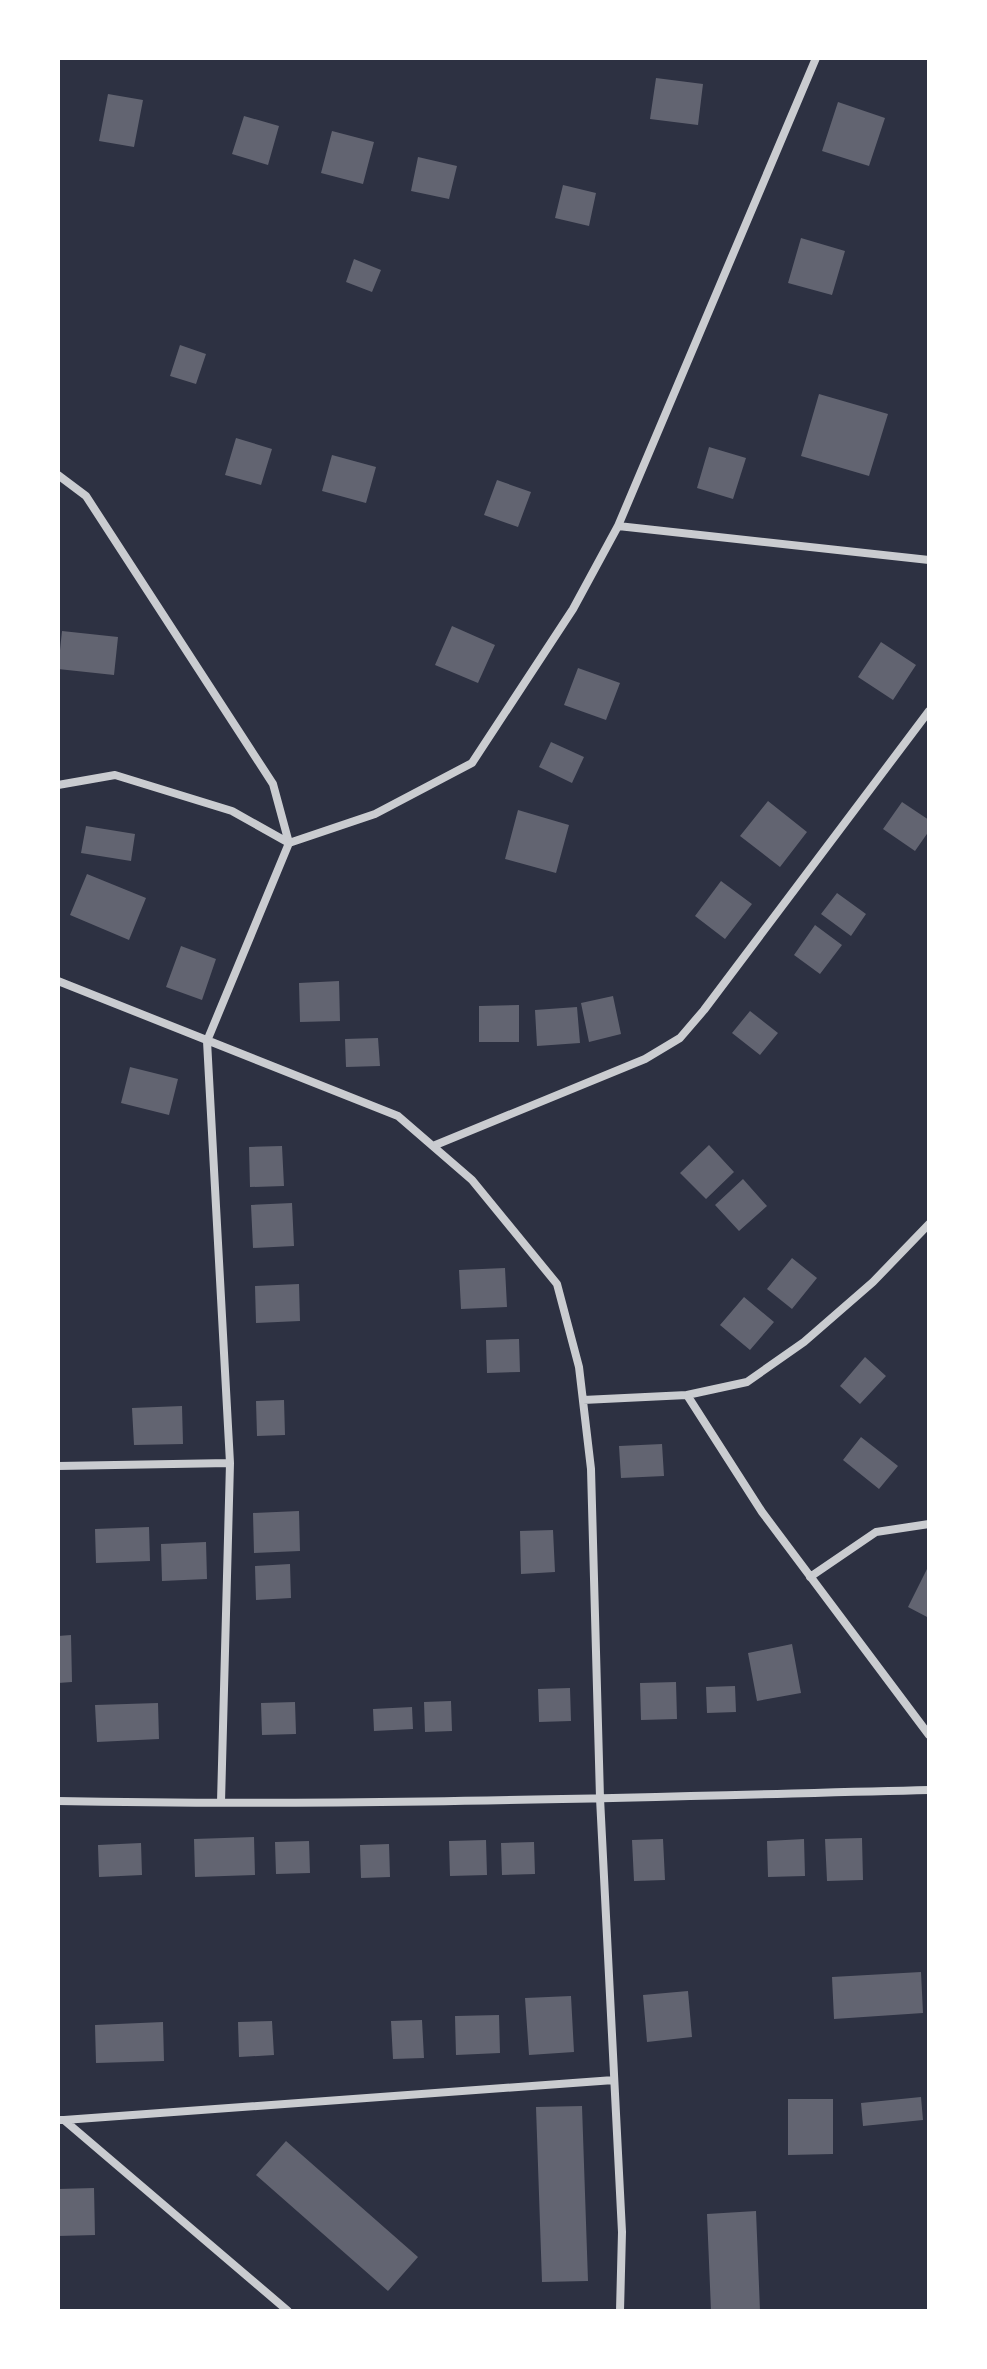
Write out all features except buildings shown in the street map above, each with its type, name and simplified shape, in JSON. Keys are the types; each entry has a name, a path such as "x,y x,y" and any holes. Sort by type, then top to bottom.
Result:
{"street":[{"path":"58,785 115,775 232,811 289,843 375,814 472,763 573,609 618,526 816,58"},
{"path":"58,475 86,496 273,784 289,843 207,1041 230,1463 221,1802"},
{"path":"618,526 929,560"},
{"path":"433,1146 645,1059 680,1038 929,711"},
{"path":"58,981 398,1116 472,1180 557,1284 579,1367 591,1469 600,1798 622,2232 620,2311"},
{"path":"583,1400 687,1395 747,1382 804,1342 873,1282 929,1224"},
{"path":"687,1395 762,1512 929,1735"},
{"path":"58,1466 230,1463"},
{"path":"810,1577 876,1532 929,1524"},
{"path":"58,1801 600,1798 929,1790"},
{"path":"61,2120 614,2080"},
{"path":"61,2120 288,2311"}]}
